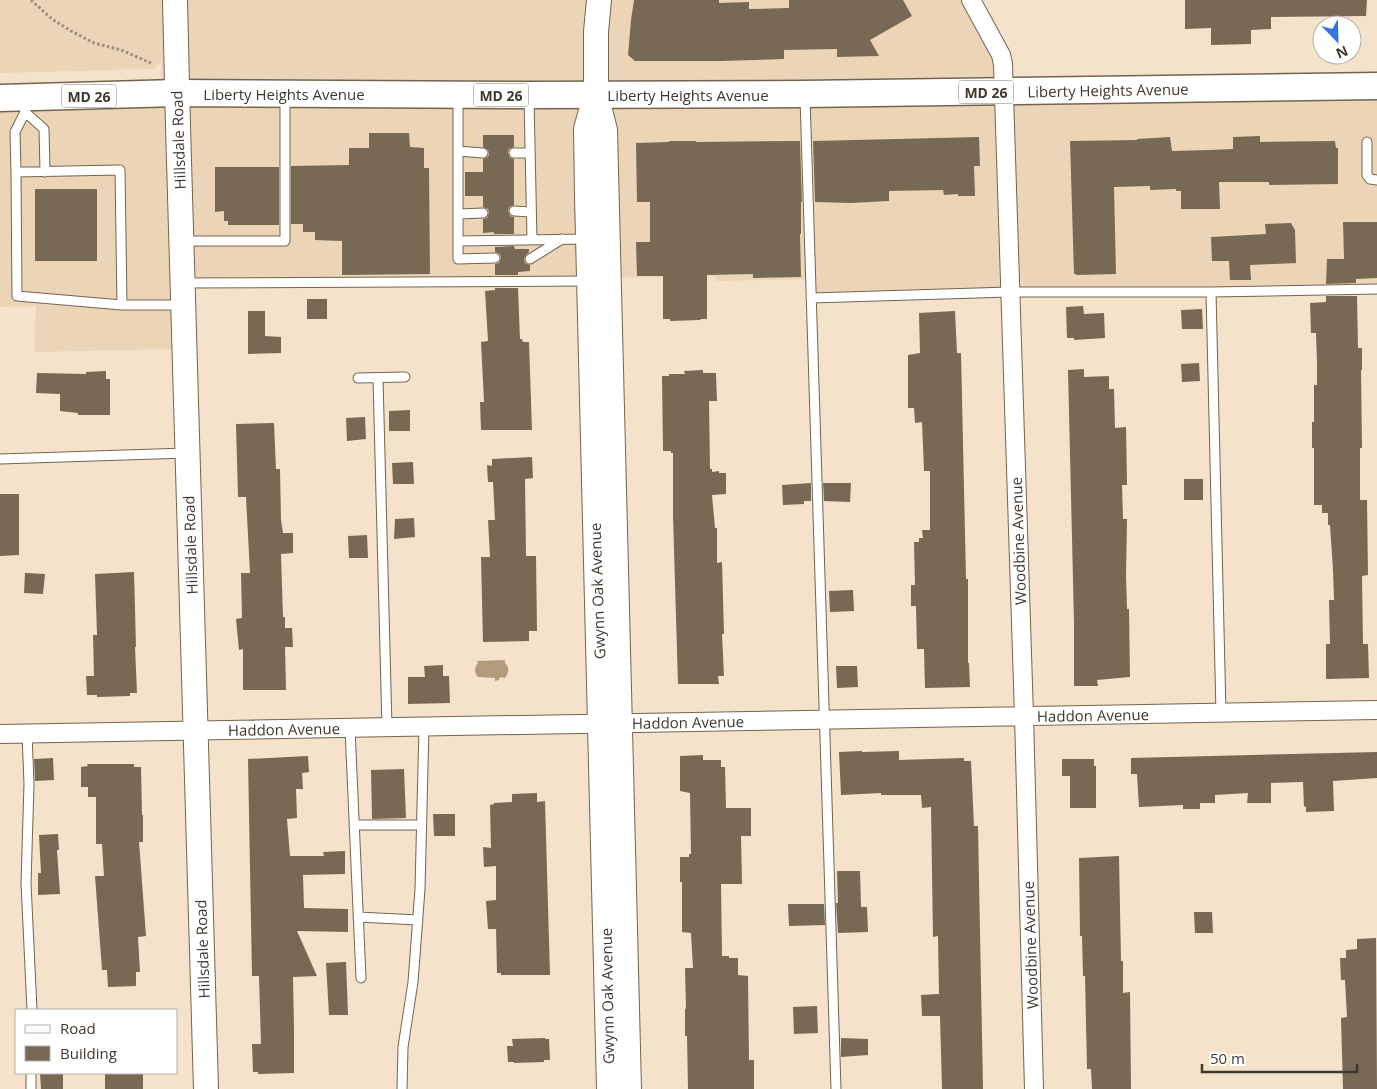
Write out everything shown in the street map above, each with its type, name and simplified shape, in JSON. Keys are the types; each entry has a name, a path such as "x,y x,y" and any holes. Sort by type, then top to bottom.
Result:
{"main road":[{"name":"Liberty Heights Avenue","path":"17,102 177,93 804,94 1377,86"}],"street":[{"name":"Hillsdale Road","path":"175,0 206,1089"},
{"name":"Gwynn Oak Avenue","path":"599,0 596,32 596,95 605,130 610,723 609,1089"},
{"name":"Woodbine Avenue","path":"971,0 1001,55 1003,64 1034,1089"},
{"name":"Gwynn Oak Avenue","path":"596,95 586,129 588,281 629,1089"},
{"name":"Haddon Avenue","path":"0,734 1377,710"}],"lane":[{"path":"181,241 285,241 285,94"},
{"path":"458,94 458,259 495,258"},
{"path":"804,94 836,1089"},
{"path":"529,95 532,240"},
{"path":"17,102 44,129 45,172"},
{"path":"17,102 15,132 17,296 122,305 183,294 588,281"},
{"path":"1367,142 1367,175 1370,179 1377,180"},
{"path":"458,151 483,153"},
{"path":"514,153 530,153"},
{"path":"16,172 120,170 122,305"},
{"path":"514,211 531,212"},
{"path":"458,214 483,213"},
{"path":"530,259 562,239"},
{"path":"458,241 588,239"},
{"path":"811,298 1010,292 1377,290"},
{"path":"1212,292 1221,713"},
{"path":"358,378 404,377"},
{"path":"378,378 387,727"},
{"path":"0,459 188,453"},
{"path":"402,1089 404,1047 413,982 420,889 424,726"},
{"path":"350,728 361,978"},
{"path":"27,733 26,883 32,1009"},
{"path":"354,825 421,825"},
{"path":"358,917 418,920"},
{"path":"31,1074 31,1089"}],"path":[{"path":"31,0 52,19 71,31 94,43 121,50 150,63"}],"shaded area":[{"path":"0,0 971,0 1008,93 1377,87 1377,287 811,299 810,279 716,281 715,276 181,286 183,349 34,352 36,306 0,307 0,97 162,89 161,62 154,69 0,73"},
{"path":"505,660 508,670 505,678 500,677 499,680 495,681 495,678 478,677 475,668 478,663 477,661"}],"building":[{"path":"634,0 719,0 719,3 749,2 749,9 789,8 789,0 903,0 912,16 870,40 879,56 837,57 837,49 784,50 784,59 635,61 628,55"},
{"path":"1185,0 1367,0 1366,16 1312,15 1312,17 1271,17 1271,29 1251,30 1251,44 1211,45 1211,28 1185,29"},
{"path":"369,133 409,133 410,147 424,148 424,168 429,168 430,274 342,275 342,241 315,240 315,232 303,232 303,224 291,224 291,166 349,165 349,148 369,148"},
{"path":"483,135 514,135 514,147 509,149 508,153 510,158 514,159 514,205 509,207 508,211 510,216 514,217 514,234 483,233 483,219 487,218 489,213 488,209 483,207 483,196 465,196 465,172 483,172 483,159 488,157 489,154 488,150 483,147"},
{"path":"1260,136 1260,142 1335,141 1336,148 1338,148 1338,184 1269,185 1269,182 1219,182 1220,209 1181,209 1181,191 1176,191 1176,189 1150,190 1150,186 1114,187 1116,274 1074,274 1070,141 1137,140 1170,137 1172,151 1210,150 1233,149 1233,137"},
{"path":"979,137 980,166 974,166 975,196 944,195 943,190 889,191 889,201 815,202 813,141"},
{"path":"669,141 800,141 802,202 800,234 801,277 753,278 753,274 707,275 707,319 670,321 670,319 663,319 663,276 637,276 636,242 650,242 650,202 637,202 636,143"},
{"path":"215,167 279,167 279,225 228,225 228,221 224,221 224,211 215,212"},
{"path":"35,189 97,189 97,261 35,261"},
{"path":"1343,222 1377,222 1377,278 1356,279 1356,283 1326,284 1327,259 1344,259"},
{"path":"1291,223 1295,230 1296,263 1250,265 1251,280 1230,280 1229,261 1212,261 1211,237 1266,234 1265,224"},
{"path":"514,246 515,249 529,249 524,259 525,263 530,265 530,271 518,272 518,275 495,275 495,264 499,263 501,258 500,254 495,252 495,247"},
{"path":"495,288 518,288 520,339 523,342 529,342 532,430 481,430 480,402 484,402 481,342 488,341 485,291 495,290"},
{"path":"1326,296 1357,296 1358,348 1362,348 1360,500 1367,500 1368,575 1362,576 1363,644 1368,644 1369,678 1326,679 1326,644 1330,644 1329,600 1334,600 1333,570 1328,513 1322,513 1322,505 1314,505 1312,422 1314,422 1314,385 1317,385 1317,362 1316,333 1311,333 1310,303 1326,302"},
{"path":"307,299 327,299 327,319 307,319"},
{"path":"1083,306 1084,314 1104,313 1105,338 1074,340 1074,338 1067,338 1066,307"},
{"path":"1202,309 1203,329 1182,329 1181,310"},
{"path":"248,311 265,311 265,336 281,337 281,353 248,354"},
{"path":"955,311 957,353 961,353 970,687 925,688 924,649 917,649 916,606 911,606 911,585 915,585 914,542 919,542 919,538 923,538 922,530 930,530 930,471 924,471 922,422 915,423 914,408 908,408 908,355 920,353 919,313"},
{"path":"1199,363 1200,381 1182,382 1181,364"},
{"path":"1084,369 1084,377 1109,376 1109,389 1114,389 1115,428 1126,427 1127,485 1122,485 1123,519 1127,519 1126,576 1127,609 1129,609 1130,677 1097,680 1098,686 1074,686 1068,370"},
{"path":"703,370 703,373 716,373 717,401 709,401 710,469 712,469 712,472 726,473 726,494 712,495 715,528 717,528 717,563 722,562 724,676 718,676 719,684 678,684 673,453 671,451 663,451 662,376 685,374 684,371"},
{"path":"106,371 106,379 110,379 110,415 78,415 78,413 60,411 60,394 36,393 37,373 86,374 86,372"},
{"path":"410,410 410,431 389,431 389,411"},
{"path":"365,417 366,439 347,441 346,418"},
{"path":"274,423 276,469 280,469 283,533 293,533 293,553 281,554 283,617 285,617 285,628 292,628 293,647 285,647 286,690 243,690 243,649 239,650 236,619 242,618 241,573 250,573 246,497 238,497 236,424"},
{"path":"532,457 533,478 525,479 526,556 536,556 537,631 529,631 529,641 483,642 481,557 490,557 488,520 495,520 493,482 488,482 487,465 492,466 492,459"},
{"path":"413,462 414,484 393,484 392,463"},
{"path":"1184,479 1203,479 1203,500 1184,500"},
{"path":"811,483 811,501 804,501 804,504 783,505 782,485"},
{"path":"823,483 851,483 850,502 824,501"},
{"path":"0,494 19,494 19,555 0,556"},
{"path":"414,518 415,537 394,539 395,519"},
{"path":"367,535 368,558 349,558 348,536"},
{"path":"134,572 137,693 130,693 130,696 97,697 97,695 87,695 86,676 94,676 93,635 97,635 95,574"},
{"path":"25,573 45,574 43,594 24,593"},
{"path":"853,590 854,611 830,612 829,591"},
{"path":"443,665 443,676 449,676 450,703 408,704 408,677 425,677 424,666"},
{"path":"836,666 857,666 858,687 837,688"},
{"path":"899,751 899,760 964,758 964,761 971,761 974,826 978,826 983,1089 942,1089 940,1016 922,1016 921,995 939,994 938,936 933,937 931,807 922,808 921,795 881,795 881,793 841,795 839,752"},
{"path":"1377,752 1377,778 1333,781 1334,811 1306,812 1303,782 1271,783 1271,803 1247,803 1248,793 1215,795 1215,803 1200,803 1200,809 1183,809 1183,805 1139,807 1137,774 1131,774 1131,758"},
{"path":"703,755 703,760 721,760 721,767 725,767 726,808 751,808 751,836 741,836 742,884 721,884 722,956 738,958 738,975 748,976 749,1060 754,1060 754,1089 688,1089 687,1036 685,1036 685,968 693,968 691,933 682,932 680,857 689,857 689,854 691,854 690,793 680,791 680,756"},
{"path":"308,756 309,772 302,773 303,789 296,789 297,818 287,819 290,856 324,856 323,852 345,851 345,874 303,875 304,908 348,909 348,932 297,931 317,976 293,977 294,1073 258,1074 258,1072 253,1072 252,1044 261,1044 259,976 252,976 248,759"},
{"path":"53,758 54,780 35,781 34,759"},
{"path":"1062,759 1094,759 1094,766 1096,766 1096,808 1070,808 1070,776 1062,776"},
{"path":"87,764 134,764 134,767 141,767 143,842 139,842 146,936 138,937 140,972 136,972 136,986 108,987 107,970 102,970 95,876 104,876 102,844 96,844 96,797 88,797 88,787 81,787 81,767 88,766"},
{"path":"404,769 406,818 372,819 371,770"},
{"path":"537,793 537,802 545,801 550,975 501,975 501,973 497,973 496,929 488,929 486,901 496,900 496,866 484,867 483,847 491,848 490,805 512,802 512,794"},
{"path":"433,814 455,814 455,836 434,836"},
{"path":"58,834 59,850 57,850 60,894 38,895 38,873 41,873 39,835"},
{"path":"1119,856 1123,993 1130,992 1131,1089 1092,1089 1091,1069 1087,1069 1085,976 1083,976 1082,936 1080,936 1079,858"},
{"path":"837,871 860,871 861,907 867,907 868,932 838,933 836,903 838,903"},
{"path":"788,904 824,904 825,925 789,926"},
{"path":"1194,912 1212,912 1213,933 1195,933"},
{"path":"1376,938 1377,1089 1343,1089 1341,1018 1347,1017 1345,980 1341,980 1340,958 1346,958 1346,950 1357,949 1357,939"},
{"path":"346,962 348,1015 329,1015 326,963"},
{"path":"817,1006 818,1033 794,1034 793,1007"},
{"path":"841,1038 868,1039 868,1055 841,1057"},
{"path":"512,1039 549,1039 550,1060 544,1060 544,1062 508,1062 507,1046 513,1046"},
{"path":"40,1074 63,1074 63,1089 41,1089"},
{"path":"105,1074 143,1074 143,1089 105,1089"}]}
